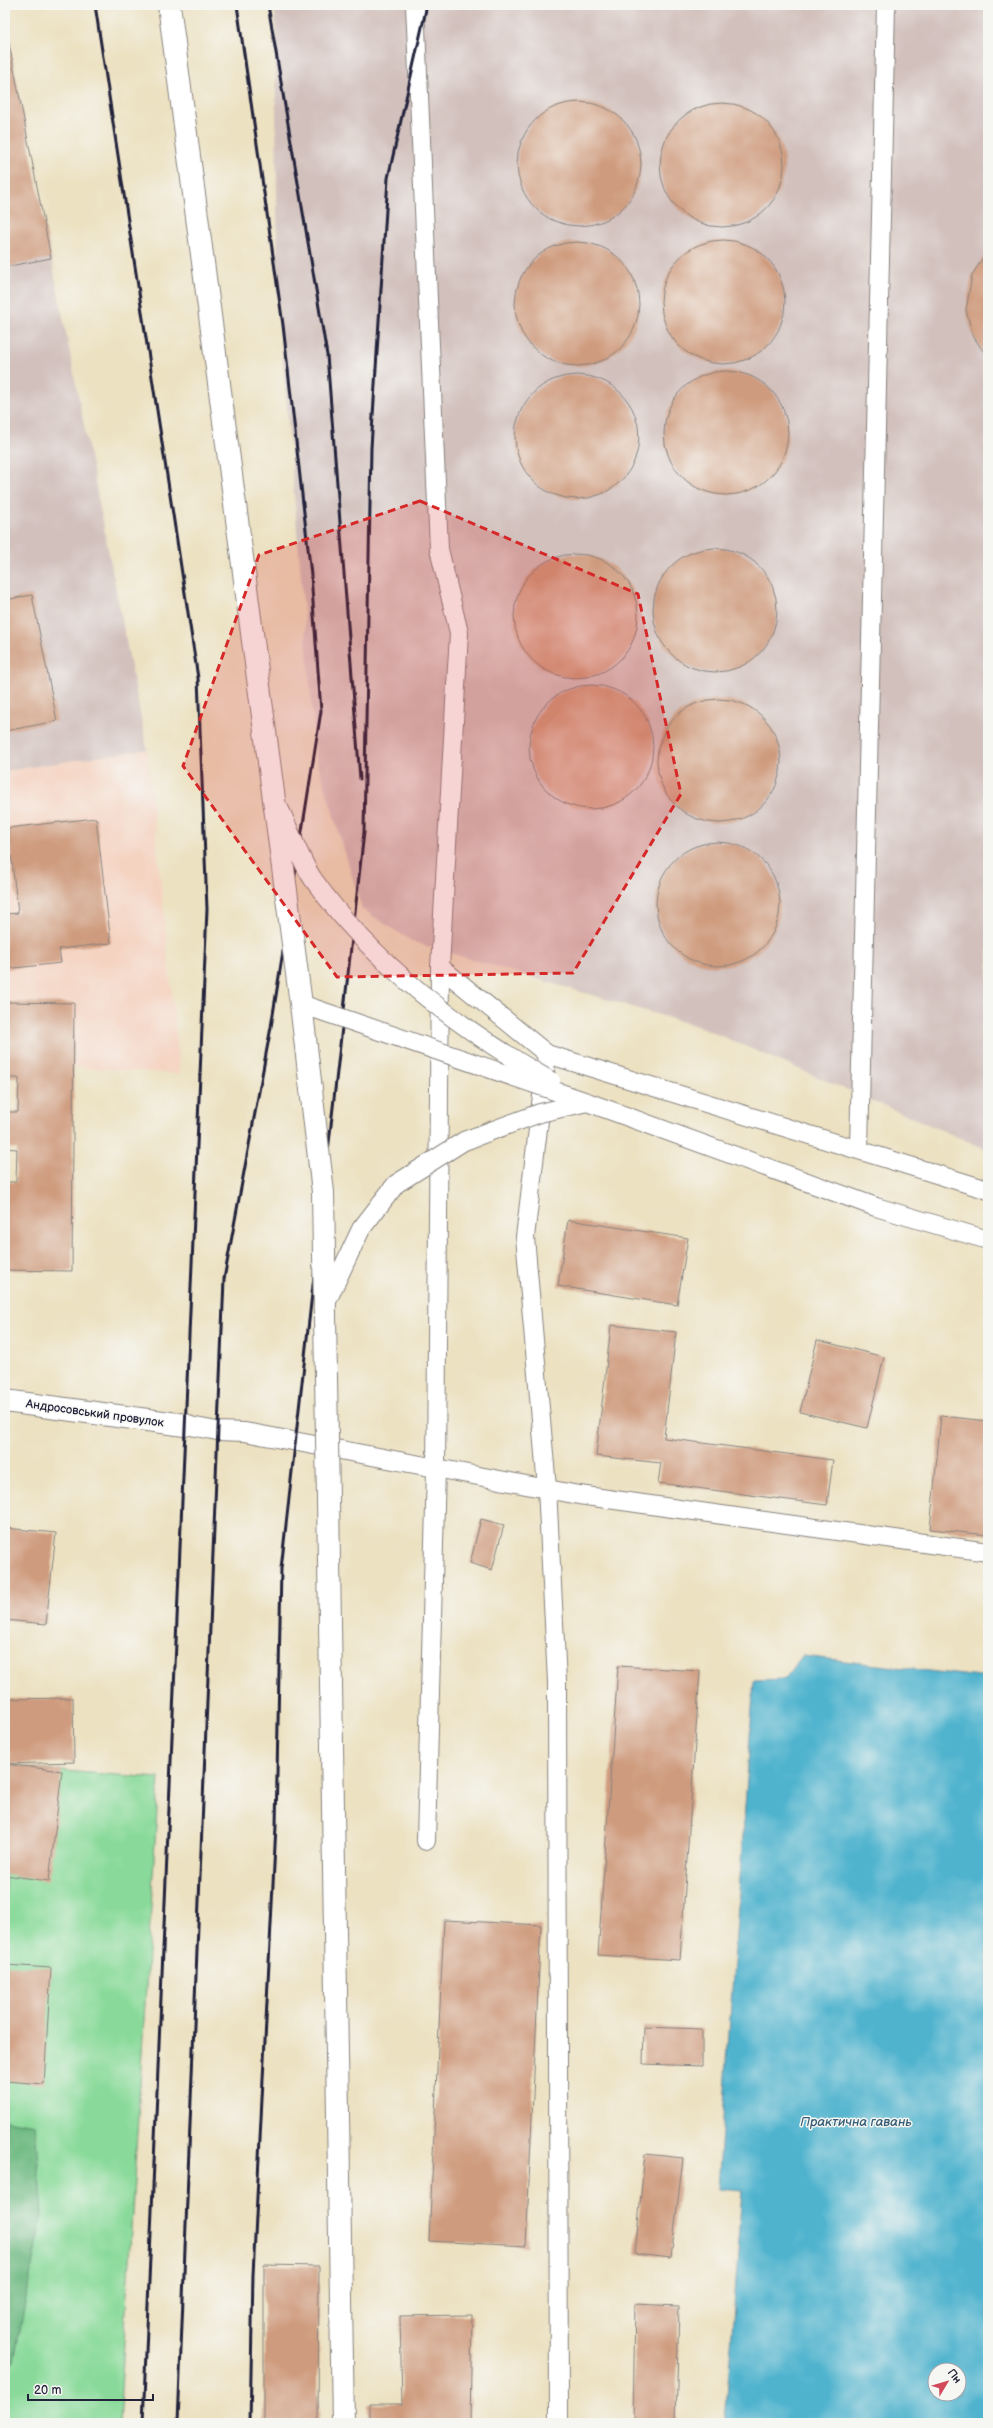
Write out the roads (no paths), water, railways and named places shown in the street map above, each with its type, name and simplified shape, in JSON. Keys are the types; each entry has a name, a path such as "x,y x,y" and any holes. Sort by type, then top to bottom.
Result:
{"street":[{"path":"169,5 271,792 301,1004 323,1192 343,2423"},
{"name":"Андросовський провулок","path":"5,1401 185,1425"}],"lane":[{"path":"415,5 439,549 459,633 440,967 436,1469 426,1841"},
{"path":"859,1149 886,5"},
{"path":"271,792 312,877 365,943 436,1006 520,1063 588,1102"},
{"path":"440,967 547,1054 988,1190"},
{"path":"301,1004 588,1102 876,1207 988,1240"},
{"path":"547,1054 525,1237 547,1488 557,1681 559,2423"},
{"path":"326,1303 362,1229 396,1184 464,1141 540,1113 588,1102"},
{"path":"185,1425 217,1431 245,1432 579,1495 988,1552"}],"water":[{"name":"Практична гавань","path":"802,1656 988,1678 988,2423 725,2423 743,2190 718,2188 754,1680 785,1679"}],"railway":[{"path":"95,5 198,678 207,909 143,2423"},
{"path":"178,2423 224,1279 271,1027 321,711 311,575 283,325 237,5"},
{"path":"268,5 327,355 360,779"},
{"path":"250,2423 253,2275 276,1826 281,1569 364,832 371,448 388,178 427,5"}]}
